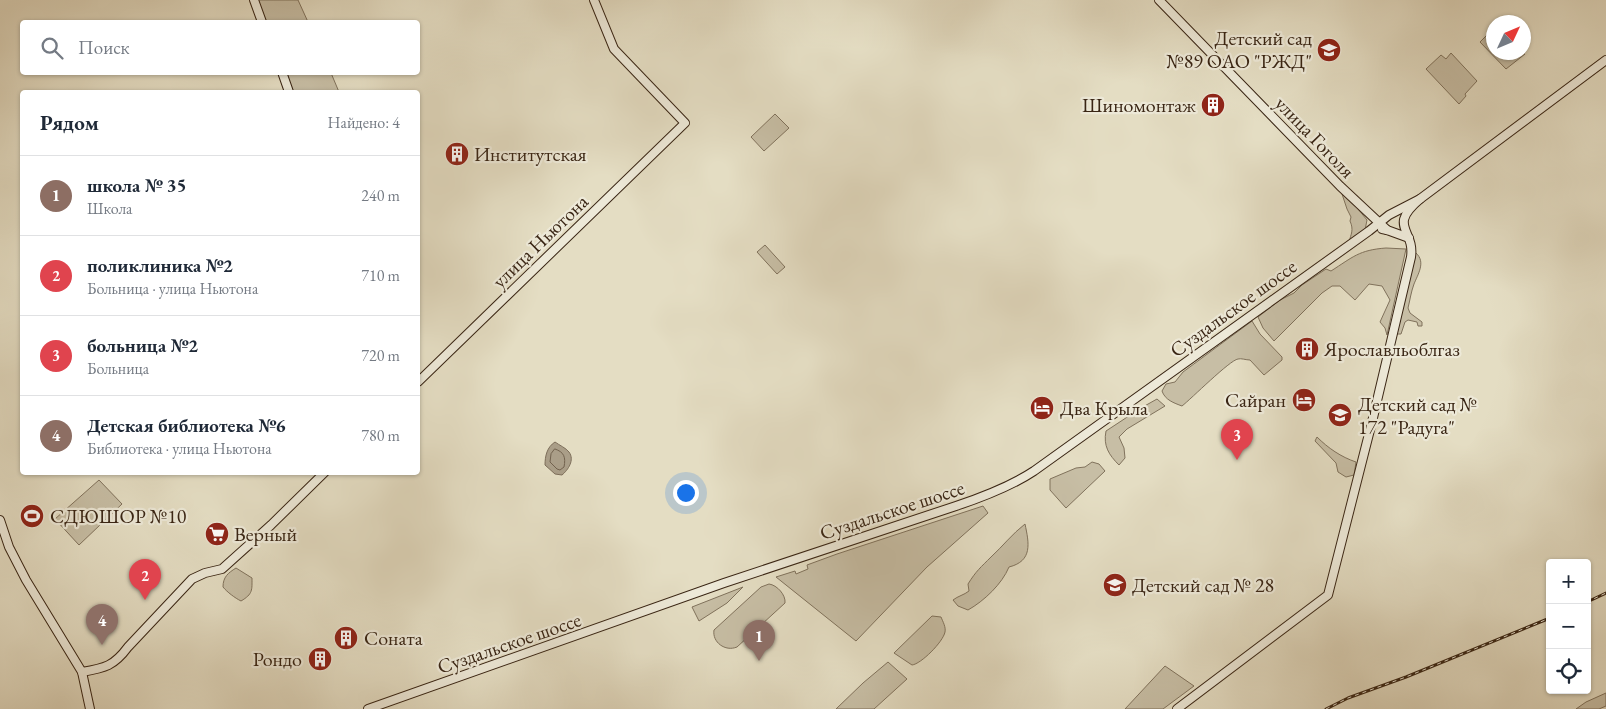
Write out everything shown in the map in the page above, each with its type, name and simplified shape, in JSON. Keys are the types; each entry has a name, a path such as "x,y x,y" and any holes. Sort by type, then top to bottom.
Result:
{"street":[{"path":"254,0 261,20"},
{"name":"улица Ньютона","path":"420,380 685,123 614,49 594,0"},
{"name":"улица Гоголя","path":"1160,0 1367,212 1390,231 1409,238"},
{"name":"Суздальское шоссе","path":"1403,223 1409,210 1420,199 1606,60"},
{"path":"283,75 288,90"},
{"name":"Суздальское шоссе","path":"368,709 724,584 956,506 1004,487 1034,471 1388,216 1420,199"},
{"path":"1177,709 1328,595 1411,257 1409,238 1399,215 1381,218 1367,212"},
{"path":"1367,212 1372,222 1369,231 1400,230 1403,223"},
{"path":"1388,216 1384,222 1390,231"},
{"path":"82,672 108,667 120,658 192,579 205,573 222,569 271,525 322,475"},
{"path":"0,520 9,547 26,580 82,672 90,709"}],"shaded area":[{"path":"257,0 298,0 307,20 265,20"},
{"path":"1486,36 1486,48 1480,42"},
{"path":"1451,53 1477,81 1459,104 1426,69 1441,55 1446,59"},
{"path":"1497,60 1517,60 1506,69"},
{"path":"287,75 332,75 338,90 292,90"},
{"path":"775,114 789,128 764,151 751,137"},
{"path":"1341,191 1367,220 1365,230 1349,242 1352,229 1351,217"},
{"path":"765,245 785,267 777,274 757,252"},
{"path":"1386,248 1406,249 1387,335 1385,328 1380,322 1390,300 1382,286 1369,284 1355,300 1340,286 1332,286 1322,293 1274,341 1263,328 1258,317 1326,269 1331,271 1363,252"},
{"path":"1416,253 1421,264 1408,308 1410,313 1422,322 1422,326 1418,326 1417,322 1408,320 1405,322 1401,334 1395,334"},
{"path":"1252,321 1260,334 1282,357 1282,360 1264,375 1250,360 1238,359 1219,372 1182,406 1165,397 1162,391 1166,384 1175,382 1183,372"},
{"path":"1157,399 1165,406 1127,429 1119,437 1124,448 1125,458 1119,465 1112,458 1108,450 1105,441 1106,431"},
{"path":"1317,437 1335,452 1356,462 1354,475 1346,477 1338,472 1336,463 1315,441"},
{"path":"1092,462 1099,464 1105,471 1066,508 1050,490 1050,479 1076,468 1085,467"},
{"path":"99,480 122,504 79,545 55,519"},
{"path":"983,506 988,513 927,567 856,641 776,577 795,571 796,574 808,569 807,565 837,554"},
{"path":"1025,524 1028,538 1026,556 1017,564 1009,567 997,586 974,606 968,610 958,606 953,600 969,591 968,584 976,572"},
{"path":"236,568 252,578 251,591 241,601 223,587 227,576"},
{"path":"769,584 775,586 780,591 785,603 737,647 728,648 720,645 715,638 714,630 761,587"},
{"path":"743,587 727,603 699,621 692,607"},
{"path":"932,616 941,617 945,630 940,641 931,652 921,661 912,665 894,653"},
{"path":"888,662 907,679 874,709 836,709 863,683"},
{"path":"1165,666 1194,686 1163,709 1125,709"},
{"path":"1606,693 1606,706 1599,709 1576,709 1586,702"}],"water":[{"path":"555,442 566,449 571,455 570,465 562,475 555,474 545,465 547,452"}],"railway":[{"path":"1591,600 1606,593"},
{"path":"1326,709 1348,698 1406,677 1546,620"}],"place":[{"name":"Детский сад №89 ОАО \"РЖД\"","path":"1329,50"},
{"name":"Шиномонтаж","path":"1213,105"},
{"name":"Институтская","path":"457,154"},
{"name":"Ярославльоблгаз","path":"1307,349"},
{"name":"Сайран","path":"1304,400"},
{"name":"Два Крыла","path":"1042,408"},
{"name":"Детский сад № 172 \"Радуга\"","path":"1340,415"},
{"name":"больница №2","path":"1237,460"},
{"name":"СДЮШОР №10","path":"32,516"},
{"name":"Верный","path":"217,534"},
{"name":"Детский сад № 28","path":"1115,585"},
{"name":"поликлиника №2","path":"145,600"},
{"name":"Соната","path":"346,638"},
{"name":"Детская библиотека №6","path":"102,645"},
{"name":"Рондо","path":"320,659"},
{"name":"школа № 35","path":"759,661"}]}
